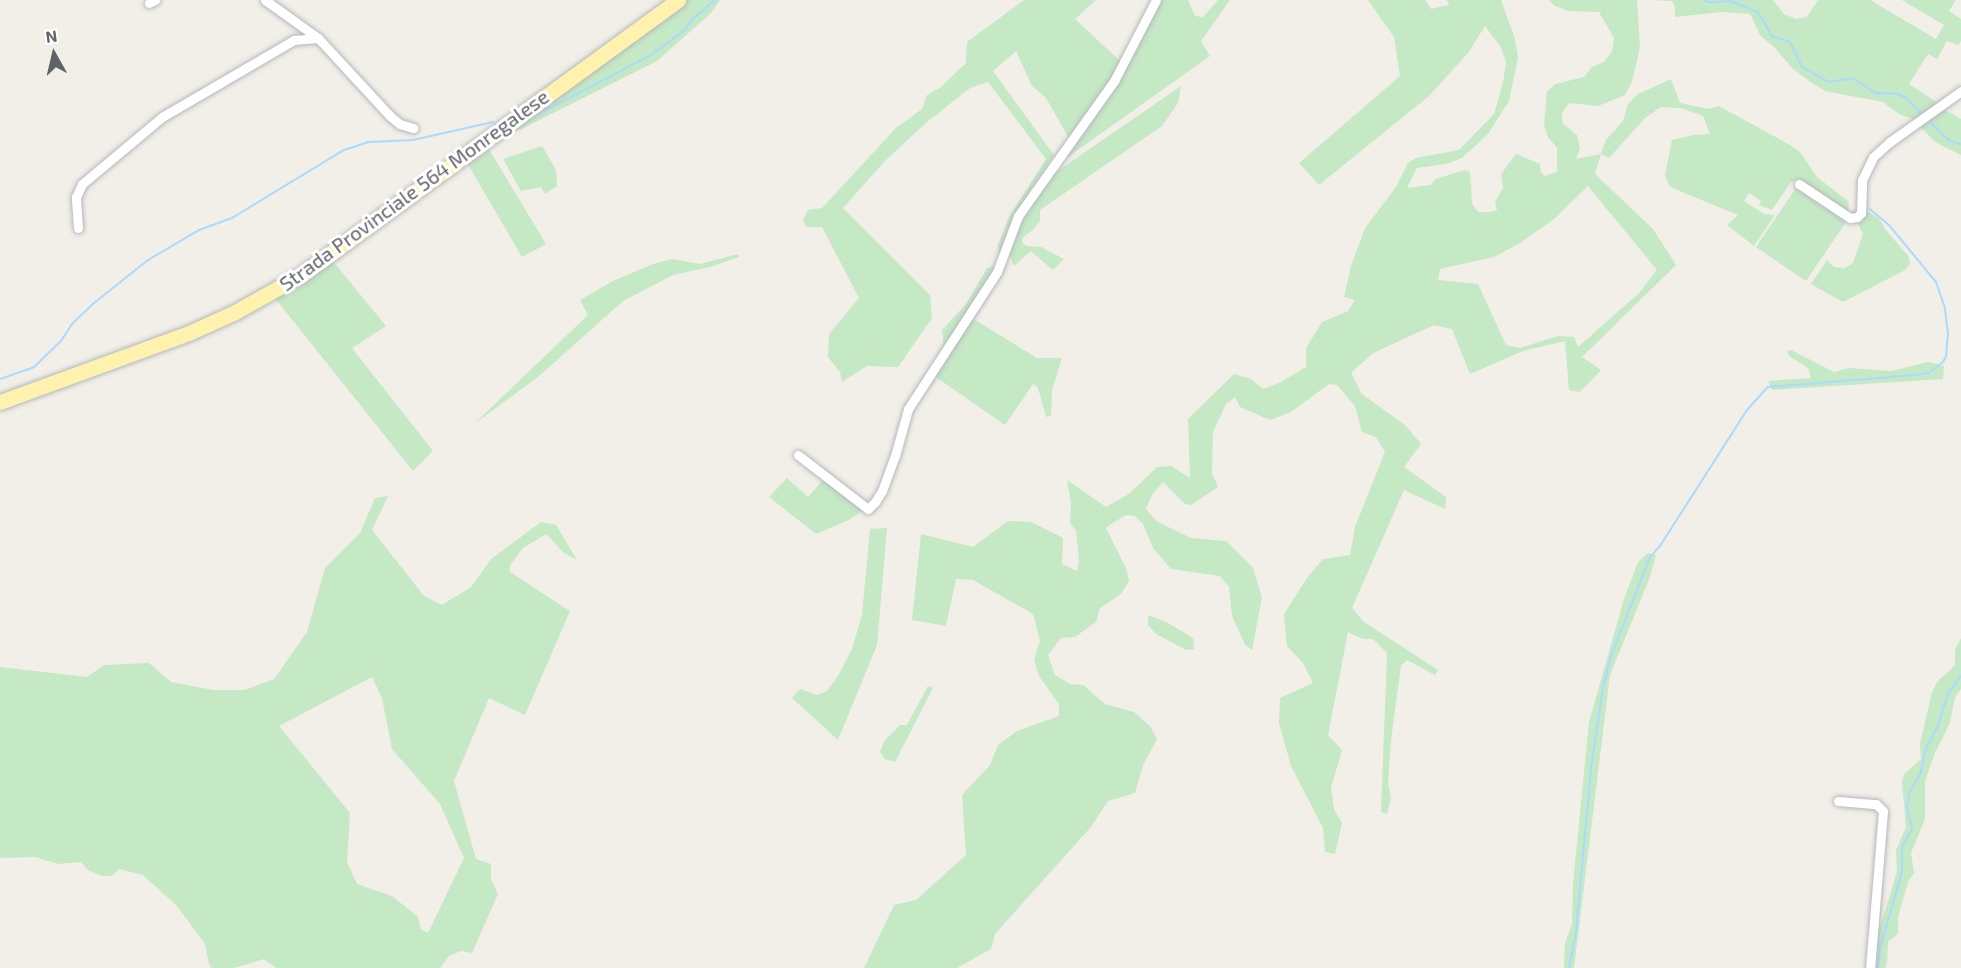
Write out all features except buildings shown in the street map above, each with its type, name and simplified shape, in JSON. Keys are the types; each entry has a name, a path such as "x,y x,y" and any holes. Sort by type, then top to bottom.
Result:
{"main road":[{"name":"Strada Provinciale 564 Monregalese","path":"0,402 189,333 235,312 301,275 678,0"}],"street":[{"path":"265,0 318,38 390,116 400,124 413,128"},
{"path":"798,455 868,509 875,502 892,464 908,409 997,272 1018,216 1114,81 1156,0"},
{"path":"78,228 76,197 82,184 162,117 294,40 318,38"},
{"path":"1799,184 1850,219 1857,218 1861,213 1862,180 1873,157 1961,91"},
{"path":"1838,801 1876,804 1883,811 1870,968"}],"green space":[{"path":"687,0 720,0 711,13 657,61 519,130 511,129"},
{"path":"1024,0 1096,0 1075,19 1120,61 1109,81 1068,137 1046,98 1032,86 1016,51 993,71 1054,155 1021,205 1008,229 999,255 998,245 1009,217 1046,159 988,82 970,88 927,122 885,161 843,208 930,295 932,318 898,367 867,366 842,382 840,372 828,357 829,334 859,298 822,227 806,227 803,220 808,210 822,208 896,128 922,109 927,95 941,87 966,63 967,42"},
{"path":"1161,0 1188,0 1195,16 1203,17 1218,0 1230,0 1201,41 1210,56 1058,164 1121,78"},
{"path":"1368,0 1425,0 1431,9 1449,5 1447,0 1501,0 1515,39 1518,58 1509,101 1488,134 1462,158 1446,164 1417,168 1407,188 1431,185 1435,179 1465,170 1470,172 1472,203 1478,212 1489,212 1497,210 1495,202 1503,188 1501,174 1516,154 1540,164 1541,173 1545,176 1557,172 1557,148 1548,137 1544,125 1547,92 1555,84 1584,77 1592,67 1604,62 1612,51 1614,38 1599,12 1569,11 1555,6 1549,0 1637,0 1640,47 1632,82 1625,95 1598,106 1569,103 1562,113 1563,124 1577,135 1580,149 1576,159 1601,154 1595,174 1653,229 1676,265 1582,357 1601,370 1580,392 1569,390 1565,341 1523,351 1470,374 1452,329 1434,325 1373,353 1351,373 1362,394 1405,425 1421,444 1404,467 1446,497 1445,509 1404,490 1352,608 1364,622 1438,670 1435,675 1407,660 1401,666 1391,740 1388,783 1391,798 1387,814 1381,812 1387,653 1373,639 1363,639 1348,632 1328,735 1342,750 1331,788 1334,809 1342,823 1335,854 1325,852 1323,828 1291,766 1279,723 1280,698 1313,683 1303,663 1287,646 1284,614 1307,578 1323,559 1350,555 1355,527 1385,452 1376,437 1362,432 1355,406 1337,385 1329,384 1291,412 1270,420 1240,407 1235,397 1226,404 1213,432 1212,473 1218,487 1191,505 1185,504 1163,482 1152,495 1146,509 1156,521 1191,538 1226,541 1253,568 1262,597 1252,650 1245,645 1232,616 1229,587 1220,576 1171,569 1153,548 1143,524 1135,516 1126,515 1106,528 1126,568 1129,581 1121,594 1100,608 1096,622 1075,637 1061,638 1048,655 1055,675 1070,684 1083,685 1105,704 1134,712 1150,726 1157,739 1143,765 1135,793 1108,801 1090,828 995,934 991,949 957,968 864,968 894,905 916,900 966,855 962,795 990,765 998,745 1017,731 1059,716 1059,704 1039,676 1034,659 1040,641 1033,614 973,580 956,579 946,626 912,620 921,534 973,547 1008,521 1031,522 1063,538 1062,564 1077,571 1079,560 1076,531 1070,523 1071,503 1067,480 1106,507 1129,494 1157,467 1171,466 1190,478 1188,419 1234,374 1251,379 1263,389 1279,383 1306,367 1306,348 1322,322 1348,311 1355,300 1344,297 1351,266 1365,228 1396,187 1408,163 1416,158 1459,150 1494,114 1503,83 1506,62 1500,46 1485,26 1468,53 1429,96 1319,185 1299,163 1400,76 1394,37","holes":["1588,186 1657,270 1639,293 1578,347 1574,337 1558,336 1520,348 1506,345 1478,284 1438,280 1440,269 1494,257 1520,243 1554,219"]},
{"path":"1651,0 1773,0 1784,14 1796,19 1807,17 1818,0 1870,0 1936,39 1944,25 1902,0 1956,0 1949,11 1961,19 1961,41 1958,45 1947,41 1937,59 1928,54 1909,84 1939,104 1916,120 1899,114 1883,102 1825,91 1812,83 1792,68 1760,35 1750,14 1722,12 1675,17 1675,7 1672,1"},
{"path":"1671,79 1680,103 1709,109 1719,106 1800,152 1817,177 1849,202 1848,213 1799,179 1791,182 1772,210 1759,205 1761,201 1749,193 1744,201 1764,214 1775,215 1754,246 1727,225 1738,215 1670,187 1665,175 1672,140 1710,134 1703,116 1681,108 1661,107 1645,118 1609,158 1601,154 1606,140 1623,121 1628,104 1638,94"},
{"path":"1181,86 1178,103 1162,126 1040,210 1040,221 1023,237 1022,242 1026,246 1041,247 1064,259 1053,270 1031,251 1014,266 1009,253 1015,233 1052,175"},
{"path":"1942,108 1961,119 1961,155 1935,142 1919,125"},
{"path":"487,146 546,244 522,257 466,161"},
{"path":"542,146 556,170 557,186 545,194 541,187 521,191 503,159"},
{"path":"1796,188 1846,222 1806,281 1756,247"},
{"path":"1865,210 1879,218 1885,229 1909,257 1910,264 1905,270 1843,302 1811,284 1827,260 1834,267 1845,268 1853,263 1863,234 1857,222 1866,215"},
{"path":"738,254 739,257 710,267 673,275 623,301 538,377 474,424 588,315 580,300 613,281 653,264 672,259 700,264"},
{"path":"331,259 386,326 352,348 433,451 413,471 274,297"},
{"path":"995,267 944,348 942,330 966,304 987,268"},
{"path":"975,320 1037,358 1062,358 1052,390 1051,416 1046,417 1038,388 1033,384 1005,425 933,375 970,321"},
{"path":"1791,350 1834,372 1849,368 1891,371 1928,362 1944,366 1943,379 1772,390 1768,381 1811,378 1808,368 1789,356 1787,351"},
{"path":"787,478 808,497 824,479 863,510 849,520 816,534 769,497"},
{"path":"388,496 372,530 424,596 442,605 471,587 491,559 541,522 556,525 577,560 564,553 546,534 523,548 510,565 510,572 570,611 525,715 489,698 454,781 476,859 491,864 491,879 498,894 472,953 461,951 449,956 440,968 276,968 264,959 234,968 212,968 205,944 177,906 143,875 119,869 112,876 102,876 88,870 81,862 58,864 35,857 0,858 0,667 87,677 104,665 149,663 171,682 213,690 245,690 274,679 307,632 325,568 360,533 375,498","holes":["372,677 382,698 392,749 440,804 464,858 428,933 421,929 418,917 392,896 357,884 347,862 350,813 279,726"]},
{"path":"887,528 877,645 838,740 792,698 800,689 817,695 827,691 838,676 852,649 862,615 870,529"},
{"path":"1648,553 1656,555 1650,577 1610,675 1574,968 1564,968 1565,943 1572,924 1573,884 1589,722 1624,599 1638,562"},
{"path":"1148,615 1166,622 1193,638 1194,649 1186,650 1156,634 1148,625"},
{"path":"1961,638 1961,689 1955,697 1950,723 1935,753 1925,781 1925,819 1911,853 1914,873 1908,882 1898,917 1898,934 1888,942 1885,968 1873,968 1876,940 1897,872 1896,850 1906,827 1902,782 1904,774 1921,759 1920,744 1932,692 1937,682 1955,665 1955,650"},
{"path":"928,686 933,688 895,762 885,759 880,752 885,740 900,725 907,725"}],"waterway":[{"path":"525,121 651,55 685,30 693,19 715,0"},
{"path":"1703,0 1708,2 1731,1 1758,12 1772,36 1790,42 1802,67 1829,82 1853,78 1875,93 1898,94 1906,98 1924,116"},
{"path":"1928,120 1950,141 1961,144"},
{"path":"0,379 34,367 61,341 72,324 94,303 148,260 199,230 232,218 344,150 369,142 413,140 493,122"},
{"path":"1569,968 1576,931 1591,768 1603,688 1611,656 1650,557 1660,546 1747,410 1768,387 1928,373 1943,362 1946,356 1948,334 1945,308 1936,282 1889,225 1870,209"},
{"path":"1878,968 1880,948 1902,872 1902,847 1912,829 1907,807 1909,794 1921,772 1926,749 1938,725 1948,694 1961,676"}]}
